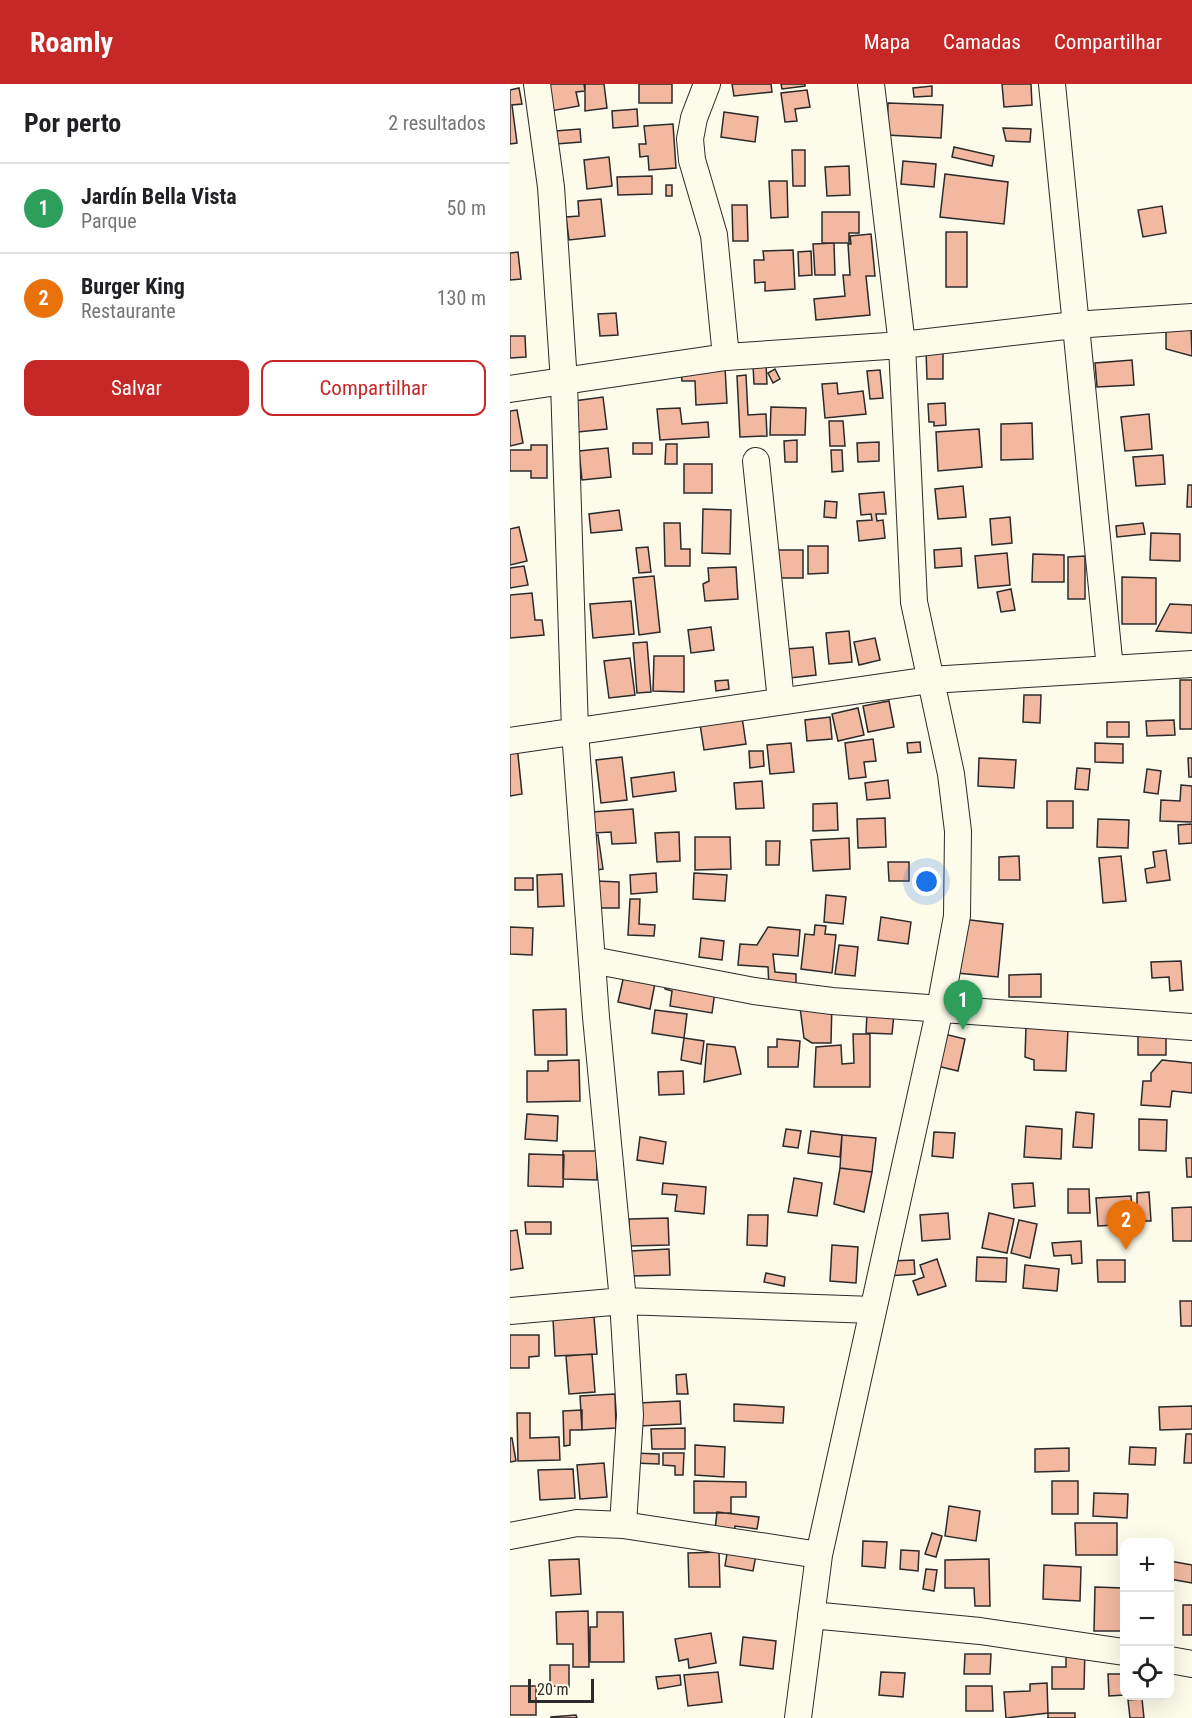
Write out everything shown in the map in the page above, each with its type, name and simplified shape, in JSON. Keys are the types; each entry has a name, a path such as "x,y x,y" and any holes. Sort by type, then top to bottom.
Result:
{"street":[{"path":"537,84 551,187 564,382 575,731 592,960 624,1301 630,1415 623,1525"},
{"path":"707,84 694,118 690,139 692,160 714,235 726,357"},
{"path":"798,1718 819,1555 940,1008 957,916 958,831 951,774 914,602 902,345 872,84"},
{"path":"1052,84 1074,325 1110,669"},
{"path":"510,389 726,357 902,345 1074,325 1192,318"},
{"path":"756,461 781,701"},
{"path":"510,741 930,680 1192,664"},
{"path":"592,960 754,991 832,1001 1192,1027"},
{"path":"510,1311 624,1301 873,1310"},
{"path":"510,1536 577,1523 623,1525 819,1555"},
{"path":"811,1615 980,1630 1120,1651"},
{"path":"1174,1661 1192,1664"}],"building":[{"path":"546,84 584,84 585,91 576,92 579,106 551,111"},
{"path":"585,84 604,84 607,108 585,111"},
{"path":"639,84 672,84 672,103 639,103"},
{"path":"732,84 771,84 772,92 734,96"},
{"path":"781,84 805,84 805,86 782,89"},
{"path":"1002,84 1031,84 1032,105 1004,107"},
{"path":"932,86 932,96 914,97 913,88"},
{"path":"519,88 522,104 512,105 517,143 510,144 510,90"},
{"path":"807,90 810,107 795,109 797,121 785,122 781,93"},
{"path":"888,103 943,105 941,138 887,135"},
{"path":"637,109 638,126 613,128 612,111"},
{"path":"724,112 758,117 755,142 721,137"},
{"path":"673,124 676,168 649,170 648,156 640,157 639,144 646,144 644,126"},
{"path":"1003,128 1031,129 1030,142 1006,141"},
{"path":"580,129 581,142 556,144 555,131"},
{"path":"954,147 994,156 992,166 952,157"},
{"path":"792,150 805,150 805,186 793,186"},
{"path":"609,157 612,186 587,189 584,160"},
{"path":"903,161 936,164 934,187 901,184"},
{"path":"849,166 850,195 827,196 825,167"},
{"path":"945,174 1008,182 1004,224 940,217"},
{"path":"652,176 652,194 618,195 617,177"},
{"path":"769,181 787,181 788,217 771,218"},
{"path":"666,185 672,185 672,196 666,196"},
{"path":"601,199 605,236 569,240 566,217 579,216 578,201"},
{"path":"732,205 747,205 748,241 733,241"},
{"path":"1162,206 1166,233 1143,237 1138,210"},
{"path":"822,212 859,212 859,233 849,233 849,243 822,243"},
{"path":"946,232 967,232 967,287 946,287"},
{"path":"871,234 875,276 866,276 870,315 816,320 814,299 845,296 843,275 850,275 848,244 851,244 850,236"},
{"path":"834,243 835,275 815,275 813,244"},
{"path":"793,250 795,289 765,291 765,282 755,283 754,260 764,260 763,251"},
{"path":"811,251 812,275 799,276 798,252"},
{"path":"518,252 521,279 510,280 510,253"},
{"path":"616,313 618,335 600,336 598,314"},
{"path":"1166,326 1191,326 1192,356 1166,349"},
{"path":"510,336 525,336 526,357 510,358"},
{"path":"926,350 943,350 943,379 927,379"},
{"path":"1132,360 1134,385 1097,387 1095,363"},
{"path":"766,364 767,384 754,384 753,365"},
{"path":"725,367 727,403 696,405 695,381 682,381 681,369"},
{"path":"775,369 780,379 773,383 768,373"},
{"path":"880,370 883,398 870,399 867,371"},
{"path":"746,375 748,415 766,414 767,436 740,437 737,376"},
{"path":"837,383 838,394 863,391 866,414 825,418 822,384"},
{"path":"603,397 607,429 578,432 574,401"},
{"path":"945,403 946,425 934,426 934,422 929,422 928,404"},
{"path":"771,407 806,408 805,435 770,435"},
{"path":"680,408 682,424 708,422 709,437 660,440 657,409"},
{"path":"517,410 523,443 510,446 510,411"},
{"path":"1149,414 1152,449 1125,451 1121,417"},
{"path":"829,421 843,421 845,446 830,446"},
{"path":"1032,423 1033,459 1001,460 1001,424"},
{"path":"979,429 982,467 938,471 936,432"},
{"path":"797,440 797,462 785,462 784,441"},
{"path":"879,442 879,461 858,462 857,443"},
{"path":"633,443 652,443 652,454 633,454"},
{"path":"666,444 677,444 677,464 665,464"},
{"path":"531,445 547,445 547,478 531,478 531,471 510,471 510,450 531,450"},
{"path":"608,448 611,477 582,480 579,451"},
{"path":"831,450 842,450 843,471 832,472"},
{"path":"1163,455 1165,484 1136,486 1133,457"},
{"path":"684,464 712,464 712,493 684,493"},
{"path":"1188,485 1192,485 1192,507 1187,507"},
{"path":"963,486 966,517 938,519 935,489"},
{"path":"884,492 886,514 876,514 877,521 883,520 885,538 859,541 857,521 872,520 871,514 861,515 859,494"},
{"path":"825,501 837,502 836,518 824,517"},
{"path":"703,509 731,510 730,554 702,553"},
{"path":"619,510 622,530 591,533 589,514"},
{"path":"1010,517 1012,543 992,545 990,519"},
{"path":"664,523 680,523 681,549 690,549 690,566 665,566"},
{"path":"1143,523 1145,534 1117,537 1116,526"},
{"path":"519,527 527,561 510,565 510,529"},
{"path":"1151,533 1180,534 1180,561 1150,560"},
{"path":"808,546 828,546 828,573 808,574"},
{"path":"648,547 651,572 639,573 636,548"},
{"path":"961,548 962,566 935,568 934,550"},
{"path":"778,550 803,550 803,578 779,578"},
{"path":"1007,553 1010,585 978,588 975,556"},
{"path":"1033,554 1064,555 1064,582 1032,582"},
{"path":"1085,556 1085,599 1068,599 1068,557"},
{"path":"524,566 528,585 510,588 510,568"},
{"path":"736,567 738,599 705,601 703,584 709,581 708,568"},
{"path":"654,576 660,632 639,635 633,578"},
{"path":"1122,577 1156,578 1156,624 1122,624"},
{"path":"1011,589 1015,610 1001,612 997,592"},
{"path":"532,593 535,620 542,620 544,635 510,638 510,595"},
{"path":"631,601 634,634 593,638 590,604"},
{"path":"1170,604 1192,605 1192,633 1156,631"},
{"path":"711,627 714,650 691,653 688,630"},
{"path":"849,631 852,662 829,664 826,633"},
{"path":"875,638 880,660 859,665 854,642"},
{"path":"647,642 651,692 637,693 633,643"},
{"path":"813,647 816,675 790,678 787,649"},
{"path":"654,656 684,656 684,692 653,691"},
{"path":"630,658 635,695 609,698 604,661"},
{"path":"728,680 729,689 716,691 715,681"},
{"path":"1180,680 1192,680 1192,729 1180,729"},
{"path":"1024,695 1041,695 1040,723 1023,722"},
{"path":"889,701 894,727 868,732 863,706"},
{"path":"858,708 864,735 838,741 832,714"},
{"path":"742,717 746,744 704,750 700,724"},
{"path":"830,717 832,739 807,741 805,720"},
{"path":"1174,720 1175,735 1147,736 1146,721"},
{"path":"1107,722 1129,722 1129,737 1107,737"},
{"path":"873,739 876,761 864,762 866,777 849,779 845,743"},
{"path":"920,742 921,752 908,753 907,743"},
{"path":"791,743 794,772 770,774 767,745"},
{"path":"1095,743 1123,744 1123,763 1095,762"},
{"path":"517,745 522,794 510,796 510,746"},
{"path":"749,751 763,751 764,766 750,768"},
{"path":"622,757 627,800 601,803 596,760"},
{"path":"979,758 1016,760 1014,788 978,786"},
{"path":"1188,758 1192,758 1192,777 1189,777"},
{"path":"1077,768 1090,769 1088,790 1075,789"},
{"path":"1147,769 1161,771 1158,794 1144,792"},
{"path":"674,772 676,791 633,797 631,778"},
{"path":"888,780 890,798 867,800 865,783"},
{"path":"762,781 764,808 736,809 734,783"},
{"path":"1181,785 1192,786 1192,822 1160,821 1161,800 1180,801"},
{"path":"1047,801 1073,801 1073,828 1047,828"},
{"path":"837,803 838,830 813,831 813,804"},
{"path":"633,809 636,843 612,844 611,832 593,833 592,812"},
{"path":"885,818 886,847 858,848 857,819"},
{"path":"1098,819 1129,820 1128,848 1097,847"},
{"path":"1192,824 1192,843 1179,844 1178,825"},
{"path":"679,832 680,861 657,862 655,833"},
{"path":"598,835 603,869 590,871 584,838"},
{"path":"695,837 730,837 731,869 695,870"},
{"path":"849,838 850,869 813,871 811,840"},
{"path":"766,841 780,841 779,865 766,865"},
{"path":"1166,850 1170,880 1147,883 1145,869 1155,867 1153,852"},
{"path":"1019,856 1020,880 999,880 999,857"},
{"path":"1121,856 1126,901 1103,903 1099,858"},
{"path":"888,862 909,862 909,881 889,881"},
{"path":"656,873 657,892 631,894 630,875"},
{"path":"694,873 727,875 725,901 693,899"},
{"path":"562,874 564,906 538,907 537,875"},
{"path":"515,878 533,878 533,890 515,890"},
{"path":"597,881 619,882 619,908 596,908"},
{"path":"826,895 846,897 843,924 824,922"},
{"path":"630,899 640,899 639,924 655,925 654,936 628,935"},
{"path":"881,917 911,922 908,944 878,940"},
{"path":"962,919 1003,924 998,977 957,973"},
{"path":"815,925 826,926 825,934 836,935 832,973 801,969 805,934 814,935"},
{"path":"510,927 533,928 532,955 510,954"},
{"path":"768,927 800,930 798,956 773,954 775,972 796,974 796,989 769,987 768,967 738,965 740,944 757,945"},
{"path":"701,938 724,941 722,960 699,957"},
{"path":"839,945 858,947 855,976 835,974"},
{"path":"1181,961 1183,990 1170,991 1169,977 1152,978 1151,962"},
{"path":"626,966 657,973 650,1009 618,1002"},
{"path":"1041,974 1041,997 1009,997 1009,975"},
{"path":"667,975 716,984 712,1013 670,1006 672,991 665,989"},
{"path":"799,1000 832,1001 831,1043 812,1043 804,1038"},
{"path":"566,1009 567,1055 535,1055 533,1010"},
{"path":"655,1010 687,1014 684,1038 652,1033"},
{"path":"867,1012 894,1014 892,1034 866,1033"},
{"path":"1026,1026 1068,1029 1066,1071 1034,1070 1034,1060 1025,1057"},
{"path":"1138,1031 1166,1032 1166,1055 1138,1055"},
{"path":"853,1034 870,1034 870,1087 814,1087 816,1047 841,1045 842,1064 854,1063"},
{"path":"944,1034 965,1039 958,1071 937,1066"},
{"path":"684,1038 704,1041 701,1064 681,1060"},
{"path":"777,1039 800,1041 798,1067 768,1067 768,1047 777,1047"},
{"path":"707,1044 735,1047 741,1074 704,1082"},
{"path":"579,1060 580,1101 527,1102 527,1071 548,1071 548,1061"},
{"path":"1162,1060 1192,1063 1192,1093 1172,1091 1170,1107 1141,1105 1143,1081 1151,1081 1151,1073"},
{"path":"683,1071 684,1094 659,1095 658,1072"},
{"path":"1076,1112 1094,1114 1092,1148 1073,1147"},
{"path":"527,1114 558,1116 557,1141 525,1139"},
{"path":"1139,1119 1167,1120 1166,1151 1139,1150"},
{"path":"1026,1126 1062,1129 1061,1159 1024,1157"},
{"path":"786,1129 801,1131 798,1148 783,1146"},
{"path":"811,1131 842,1135 840,1157 808,1153"},
{"path":"934,1132 955,1133 953,1158 932,1156"},
{"path":"842,1135 876,1138 872,1172 840,1168"},
{"path":"640,1137 666,1142 663,1164 637,1160"},
{"path":"563,1151 597,1151 597,1180 563,1179"},
{"path":"529,1154 564,1155 563,1187 528,1186"},
{"path":"1186,1158 1192,1158 1192,1177 1187,1177"},
{"path":"840,1168 872,1172 864,1212 834,1204"},
{"path":"794,1178 822,1183 817,1216 788,1212"},
{"path":"663,1183 706,1187 704,1214 675,1211 677,1195 662,1194"},
{"path":"1033,1183 1035,1206 1014,1208 1012,1184"},
{"path":"1068,1189 1089,1189 1090,1213 1068,1213"},
{"path":"1149,1192 1151,1221 1137,1221 1137,1193"},
{"path":"1131,1196 1133,1224 1098,1226 1096,1198"},
{"path":"1192,1207 1192,1241 1173,1241 1172,1208"},
{"path":"948,1213 950,1239 922,1241 920,1215"},
{"path":"989,1213 1014,1219 1007,1253 982,1248"},
{"path":"748,1215 768,1215 767,1246 747,1245"},
{"path":"668,1218 669,1245 629,1246 629,1219"},
{"path":"1019,1220 1037,1224 1030,1258 1011,1253"},
{"path":"525,1222 551,1222 551,1234 526,1234"},
{"path":"517,1230 523,1268 510,1270 510,1231"},
{"path":"1081,1241 1082,1263 1072,1264 1071,1255 1054,1256 1052,1243"},
{"path":"832,1245 858,1247 856,1283 830,1281"},
{"path":"669,1249 670,1275 632,1276 631,1251"},
{"path":"977,1257 1007,1258 1006,1282 976,1281"},
{"path":"937,1259 946,1286 918,1295 913,1281 924,1277 920,1265"},
{"path":"914,1260 915,1274 888,1276 891,1261"},
{"path":"1097,1260 1125,1260 1125,1282 1098,1282"},
{"path":"1025,1265 1059,1269 1057,1291 1023,1288"},
{"path":"766,1273 785,1277 784,1286 764,1282"},
{"path":"1180,1301 1192,1301 1192,1326 1181,1326"},
{"path":"594,1317 597,1354 555,1356 553,1319"},
{"path":"510,1335 539,1335 539,1356 529,1357 529,1368 510,1368"},
{"path":"592,1354 595,1392 569,1394 566,1356"},
{"path":"686,1374 688,1394 677,1394 676,1375"},
{"path":"615,1394 616,1428 582,1430 580,1396"},
{"path":"680,1401 681,1424 639,1426 638,1403"},
{"path":"734,1404 784,1407 783,1423 734,1421"},
{"path":"1192,1406 1192,1429 1160,1430 1159,1407"},
{"path":"582,1410 582,1430 570,1430 570,1445 564,1446 563,1411"},
{"path":"517,1413 530,1413 530,1438 559,1437 560,1460 518,1461"},
{"path":"685,1428 685,1449 652,1449 651,1429"},
{"path":"1186,1434 1192,1434 1192,1463 1184,1463"},
{"path":"510,1438 512,1438 516,1461 510,1462"},
{"path":"695,1445 725,1447 724,1477 695,1475"},
{"path":"1130,1447 1156,1448 1155,1465 1129,1464"},
{"path":"1069,1448 1069,1471 1035,1472 1035,1449"},
{"path":"634,1453 659,1454 659,1464 634,1463"},
{"path":"663,1453 684,1453 683,1475 675,1475 675,1466 663,1465"},
{"path":"604,1463 607,1497 580,1499 577,1465"},
{"path":"573,1469 575,1498 540,1500 538,1470"},
{"path":"694,1481 746,1482 746,1497 731,1497 731,1513 694,1513"},
{"path":"1052,1481 1078,1481 1078,1514 1052,1514"},
{"path":"1094,1493 1128,1494 1127,1518 1093,1516"},
{"path":"949,1506 980,1511 976,1541 945,1536"},
{"path":"717,1512 759,1517 757,1529 735,1526 734,1533 715,1530"},
{"path":"1075,1523 1117,1523 1117,1555 1076,1555"},
{"path":"932,1533 942,1536 936,1557 925,1554"},
{"path":"729,1541 758,1545 753,1571 725,1566"},
{"path":"863,1541 887,1542 885,1568 862,1566"},
{"path":"901,1550 919,1551 918,1571 900,1569"},
{"path":"719,1552 720,1587 689,1587 688,1553"},
{"path":"579,1559 581,1594 551,1596 549,1560"},
{"path":"989,1559 990,1606 975,1606 974,1588 945,1588 945,1560"},
{"path":"1174,1562 1192,1565 1192,1583 1174,1580"},
{"path":"1044,1565 1081,1567 1080,1601 1043,1599"},
{"path":"926,1569 937,1570 934,1591 923,1589"},
{"path":"1095,1587 1120,1588 1120,1631 1094,1631"},
{"path":"1183,1605 1192,1605 1192,1635 1183,1635"},
{"path":"588,1611 589,1667 573,1667 573,1644 557,1644 556,1612"},
{"path":"597,1612 623,1612 624,1662 590,1662 590,1627 597,1627"},
{"path":"711,1633 716,1663 689,1668 688,1659 679,1661 675,1639"},
{"path":"743,1637 776,1641 773,1669 740,1665"},
{"path":"1066,1648 1085,1649 1084,1689 1052,1689 1052,1667 1066,1667"},
{"path":"965,1654 991,1654 990,1674 964,1674"},
{"path":"550,1665 569,1665 569,1687 550,1686"},
{"path":"718,1672 722,1702 688,1706 684,1675"},
{"path":"881,1672 905,1673 903,1697 879,1695"},
{"path":"1108,1674 1120,1674 1120,1695 1109,1696"},
{"path":"680,1675 681,1685 658,1689 656,1677"},
{"path":"1047,1683 1048,1713 1006,1718 1004,1692 1030,1691 1030,1684"},
{"path":"510,1686 536,1686 536,1715 510,1715"},
{"path":"966,1686 992,1686 993,1711 966,1711"},
{"path":"1128,1700 1142,1700 1144,1718 1130,1718"},
{"path":"1048,1713 1075,1713 1075,1718 1048,1718"},
{"path":"576,1715 577,1718 551,1718 551,1717"}],"place":[{"name":"Jardín Bella Vista","path":"963,1030"},
{"name":"Burger King","path":"1126,1250"}]}
